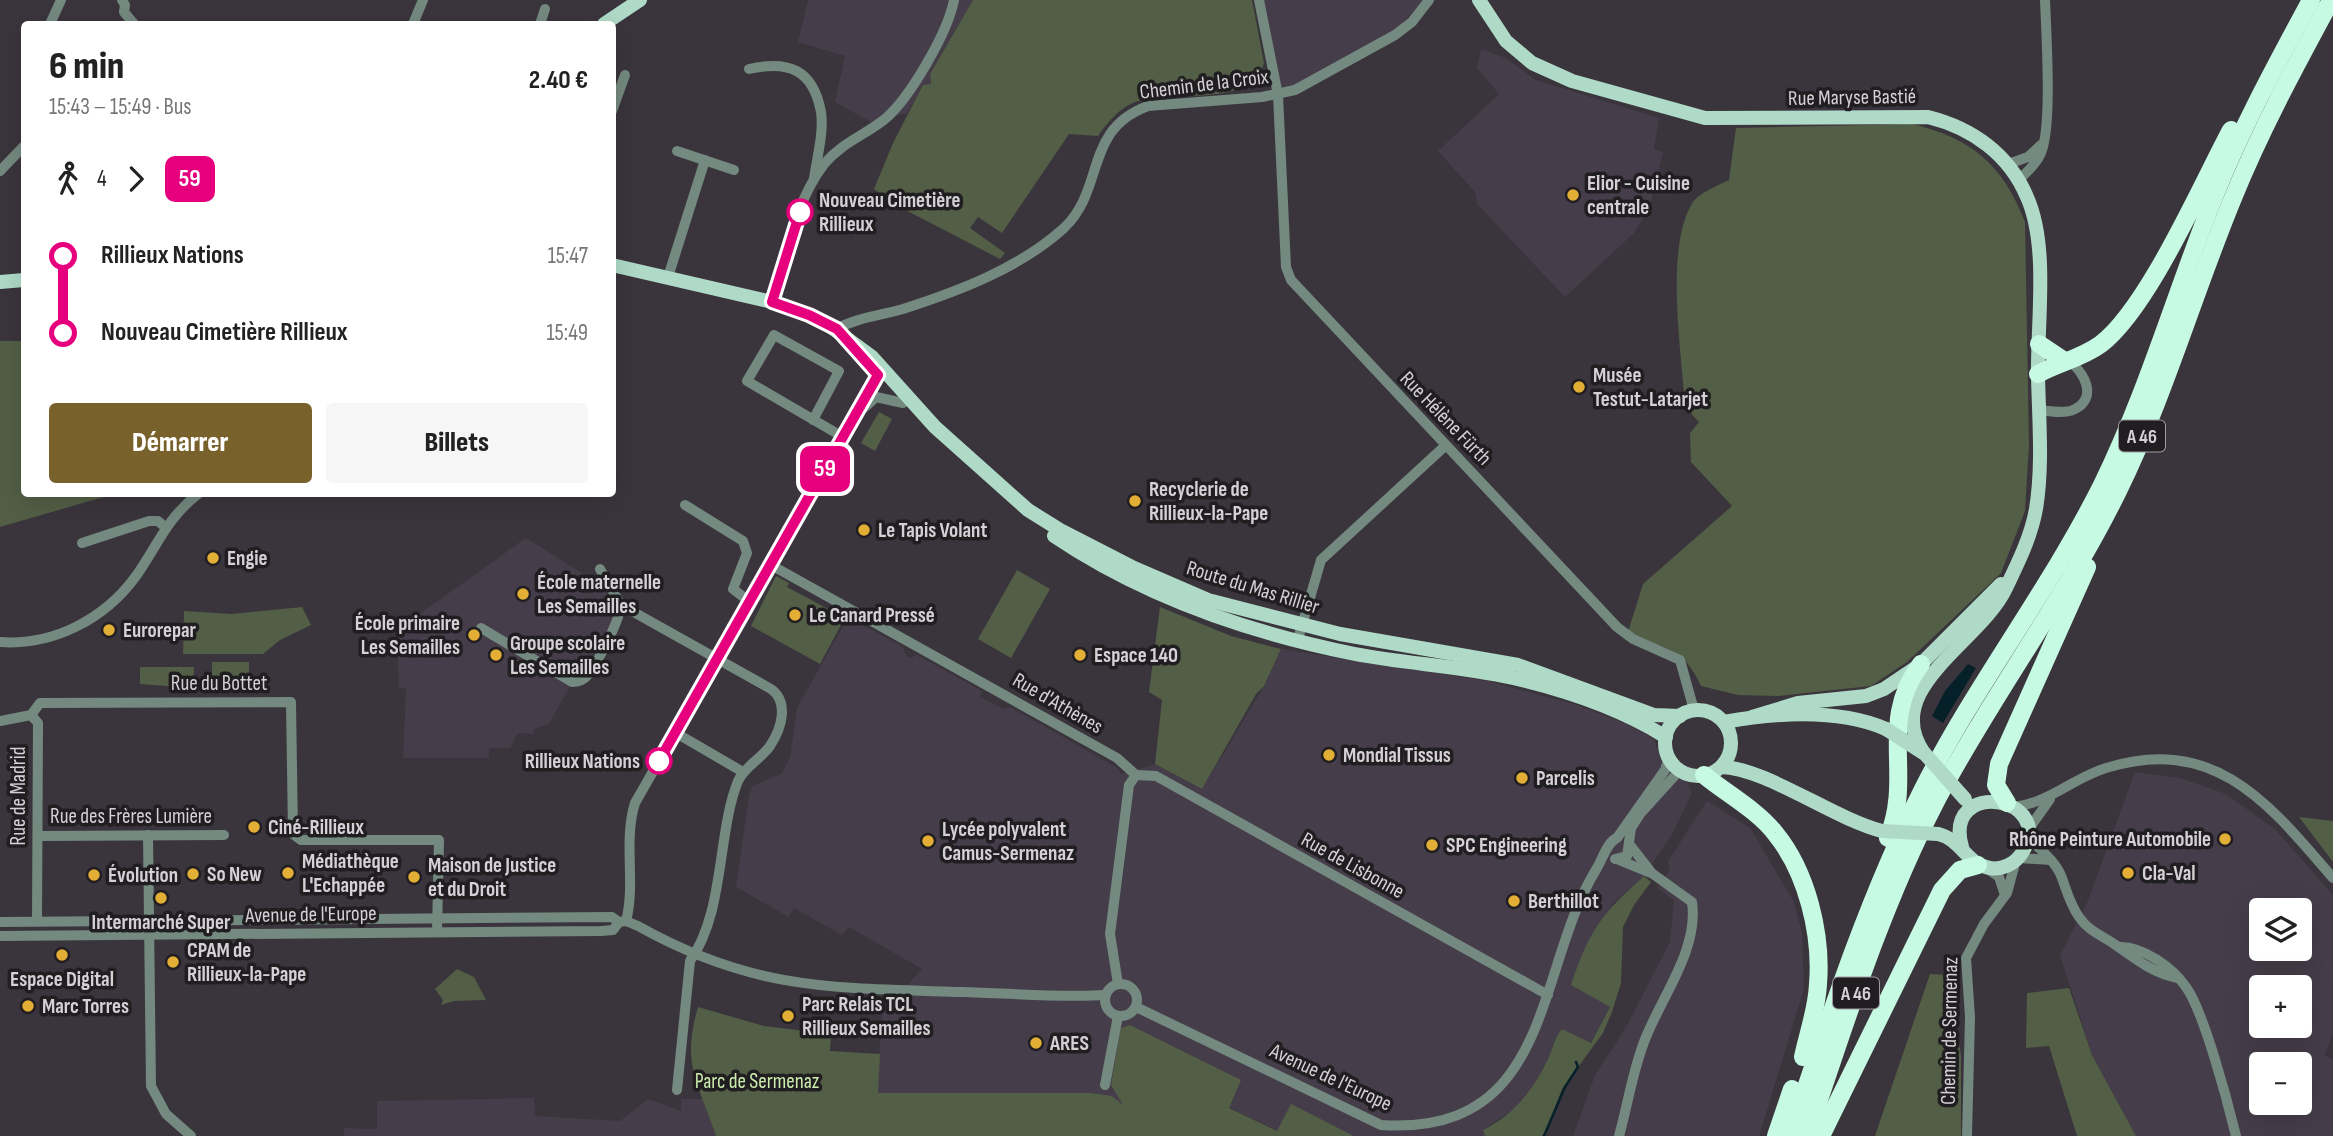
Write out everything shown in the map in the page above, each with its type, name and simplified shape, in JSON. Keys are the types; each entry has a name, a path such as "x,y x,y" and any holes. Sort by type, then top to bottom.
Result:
{"highway":[{"name":"A 46","path":"1790,1136 1813,1062 1890,857 1945,748 2069,547 2102,484 2157,354 2226,168 2311,0"},
{"name":"A 46","path":"1807,1136 1874,942 1935,804 1965,748 2081,560 2118,492 2164,384 2234,196 2263,128 2331,0"},
{"path":"2038,374 2102,343 2134,306 2279,42 2292,35"},
{"path":"2039,345 2065,360"},
{"path":"2010,805 1996,785 1999,764 2072,605 2118,492"},
{"path":"1776,1136 1853,920 1898,811 1900,780 1897,715 1906,685 1921,664"},
{"path":"1704,775 1775,833 1790,856 1810,907 1817,936 1818,986 1803,1057"},
{"path":"1821,1136 1942,890 1960,870 1982,866"}],"main road":[{"path":"608,21 640,0"},
{"name":"Rue Maryse Bastié","path":"1479,0 1498,30 1514,48 1532,63 1572,81 1705,118 1928,117 1971,133 2008,164 2018,180 2034,218 2039,345 2038,498 2031,528 2001,598 1984,621 1924,684 1913,709 1912,732 1925,754"},
{"name":"Route du Mas Rillier","path":"616,266 772,302 809,315 842,333 991,480 1060,530 1134,568 1208,600 1340,634 1518,665 1654,715 1687,713"},
{"path":"0,282 21,279"},
{"name":"Route du Mas Rillier","path":"880,372 903,403 1009,505 1080,554 1197,608 1355,654 1512,678 1619,712 1650,725 1666,737"},
{"name":"Rue Maryse Bastié","path":"1752,717 1798,703 1866,696 1884,689 1921,664 1983,604 2017,564"},
{"path":"1721,767 1731,750 1729,731 1724,722 1710,712 1687,713 1666,737 1669,758 1680,770 1704,775 1721,767 1735,767 1832,814 1882,831 1938,834 1962,847 1982,866 2002,868 2017,859 2028,834 2023,817 2010,805 1972,801 1925,754 1886,729 1862,721 1835,717 1752,717 1724,722"},
{"path":"1962,847 1960,830 1972,801"}],"street":[{"path":"51,21 61,0"},
{"path":"122,0 125,5 124,12 132,21"},
{"path":"414,21 423,0"},
{"path":"772,302 794,230 814,180 836,151 897,108 948,21 954,0"},
{"name":"Rue Hélène Fürth","path":"1259,0 1273,57 1278,95 1286,267 1291,280 1617,627 1633,639 1680,660 1687,713"},
{"name":"Chemin de la Croix","path":"842,333 981,281 1037,248 1076,215 1086,197 1100,147 1119,121 1133,111 1148,106 1278,95 1317,80 1395,35 1412,22 1429,0"},
{"path":"2018,180 2038,158 2043,143 2048,71 2045,0"},
{"path":"541,21 545,9"},
{"path":"749,69 772,63 786,65 805,78 821,113 814,180"},
{"path":"616,100 625,75"},
{"path":"2008,164 2028,157 2043,143"},
{"path":"0,171 21,149"},
{"path":"677,151 734,170"},
{"path":"668,277 705,160"},
{"path":"813,420 839,371 774,335 747,381 813,420 843,437"},
{"path":"2039,410 2072,411 2081,405 2088,386 2084,374 2065,360"},
{"path":"622,922 630,905 630,820 643,788 880,372"},
{"path":"856,416 876,397 903,403"},
{"path":"1298,639 1321,560 1445,446"},
{"path":"0,642 34,641 53,636 96,616 124,592 165,527 195,497"},
{"path":"685,506 743,541 746,559 733,589 750,602"},
{"path":"82,543 149,521 158,521 165,527"},
{"name":"Rue d'Athènes","path":"771,565 1117,758 1136,775"},
{"path":"600,569 621,605 771,689 779,695 783,706 770,746 743,772 734,794 716,890 690,961 677,1090"},
{"path":"481,628 572,682 580,681 586,678 606,643 621,605"},
{"name":"Rue du Bottet","path":"0,721 31,715 40,703 291,702 293,834 301,840 439,840 437,918"},
{"name":"Rue de Madrid","path":"31,715 38,723 37,921"},
{"path":"676,733 743,772"},
{"path":"1614,856 1627,856 1625,842 1669,758"},
{"path":"2010,805 2032,804 2108,767 2171,759 2210,770 2244,786 2277,813 2333,878"},
{"path":"1625,842 1640,814 1680,770"},
{"path":"1118,984 1110,934 1129,785 1136,775"},
{"name":"Rue de Lisbonne","path":"1136,775 1156,776 1548,995"},
{"path":"2057,793 2043,805 2028,834 2052,860 2080,919 2089,929 2119,947 2130,946 2169,968 2188,990 2236,1136"},
{"path":"148,835 147,935 151,1086 166,1114 191,1136"},
{"name":"Rue des Frères Lumière","path":"38,836 223,835"},
{"path":"1619,1136 1645,1038 1667,997 1695,922 1692,902 1653,874 1614,856 1609,844 1625,842"},
{"path":"1625,842 1653,874"},
{"name":"Avenue de l'Europe","path":"1136,1007 1381,1125 1403,1129 1436,1127 1458,1121 1480,1110 1503,1092 1532,1048 1583,890 1614,856"},
{"path":"2017,859 2040,857 2052,860"},
{"name":"Chemin de Sermenaz","path":"1967,1136 1970,1017 1966,958 1977,934 2011,883 2017,859"},
{"path":"1982,866 1999,877 2004,896"},
{"name":"Avenue de l'Europe","path":"0,922 612,917 694,956 759,977 811,986 1105,996"},
{"path":"437,918 437,932"},
{"name":"Avenue de l'Europe","path":"0,936 605,931 613,930 622,922"},
{"path":"1118,984 1105,996 1106,1006 1118,1016"},
{"path":"1118,984 1134,990 1136,1007 1129,1014 1118,1016"},
{"path":"1105,1085 1118,1016"}],"shaded area":[{"path":"808,0 973,0 930,73 931,84 923,86 907,113 871,122 835,102 845,56 798,42"},
{"path":"1262,0 1430,0 1424,11 1315,80 1281,90"},
{"path":"1481,49 1506,58 1536,80 1659,118 1654,149 1663,152 1650,207 1634,233 1565,297 1477,204 1475,192 1438,151 1499,94 1477,68"},
{"name":"Groupe scolaire Les Semailles","path":"526,538 598,583 607,591 619,611 580,680 572,682 549,724 534,729 533,734 518,733 510,748 489,748 489,758 403,758 406,689 399,687 397,630"},
{"path":"848,617 903,647 906,656 911,658 917,655 982,691 980,697 1004,709 1010,707 1116,767 1122,774 1155,764 1202,789 1264,686 1281,649 1488,681 1574,704 1625,723 1654,739 1662,762 1687,782 1692,793 1672,834 1644,876 1613,903 1571,985 1610,1007 1590,1044 1555,1037 1550,1056 1535,1085 1514,1109 1483,1130 1485,1136 1354,1136 1332,1125 1278,1131 1228,1107 1241,1080 1130,1026 1125,1107 1091,1093 877,1093 882,1013 922,969 849,927 842,935 794,908 789,917 736,887 749,795 753,786 782,773 790,757 797,708"},
{"path":"2135,772 2180,778 2226,794 2276,830 2333,895 2333,1033 2325,1055 2333,1059 2333,1136 2136,1136 2092,1055 2060,955 2087,903"},
{"path":"1707,801 1750,828 1794,902 1802,933 1804,989 1759,1136 1573,1136 1595,1075 1625,1029 1670,942 1674,900 1657,888 1670,870 1668,861"},
{"path":"534,1098 535,1116 620,1121 648,1099 681,1111 681,1099 704,1099 716,1136 344,1136 344,1128 377,1129 377,1101"}],"green space":[{"path":"973,0 1252,0 1264,63 1256,77 1244,87 1210,95 1138,101 1120,111 1098,136 1069,134 1002,233 978,217 970,228 1005,253 1000,259 896,205 874,189 893,143 923,85 931,84 930,74"},
{"path":"1912,124 1952,137 1983,157 2007,185 2025,222 2029,445 2025,511 2001,573 1907,662 1871,686 1778,696 1738,695 1701,686 1680,656 1627,635 1643,584 1732,506 1691,462 1690,433 1699,422 1685,407 1677,301 1679,245 1684,222 1696,199 1729,180 1736,128"},
{"path":"0,341 21,341 21,497 104,497 0,527"},
{"path":"879,412 892,419 875,451 861,443"},
{"path":"1017,570 1050,589 1011,658 978,639"},
{"path":"776,576 789,583 787,587 828,609 832,604 848,612 820,664 751,626"},
{"path":"302,607 311,625 280,640 263,654 183,654 184,611 232,614"},
{"path":"1160,607 1231,636 1281,649 1264,686 1256,694 1202,789 1155,764 1162,700 1149,692"},
{"path":"212,662 249,662 249,685 212,685"},
{"path":"140,667 194,667 193,688 140,684"},
{"path":"2299,817 2333,821 2333,862 2330,858"},
{"path":"1644,876 1651,882 1634,905 1623,927 1621,983 1612,1012 1603,1033 1562,1089 1546,1131 1542,1136 1485,1136 1483,1130 1504,1117 1529,1091 1562,1029 1591,1043 1610,1007 1571,985 1598,925 1617,901"},
{"path":"457,969 474,977 486,1000 454,1001 441,1005 443,1000 435,989"},
{"path":"1930,974 1949,975 1961,1056 1961,1136 1875,1136"},
{"path":"2069,988 2092,1055 2136,1136 2077,1136 2049,1046 2026,1048 2027,993"},
{"name":"Parc de Sermenaz","path":"698,1007 764,1026 831,1034 830,1051 880,1054 878,1093 1091,1093 1112,1096 1123,1105 1111,1085 1121,1028 1130,1025 1241,1080 1229,1108 1277,1131 1291,1104 1354,1136 716,1136 691,1059 693,1027"}],"water":[{"path":"1968,664 1976,668 1943,723 1932,716 1945,691"}],"waterway":[{"path":"1544,1136 1565,1087 1578,1067 1576,1062"}],"bus line":[{"name":"59","path":"659,761 878,375 837,329 809,315 772,302 800,212"}],"place":[{"name":"Elior - Cuisine centrale","path":"1573,195"},
{"name":"Nouveau Cimetière Rillieux","path":"800,212"},
{"name":"Musée Testut-Latarjet","path":"1579,387"},
{"name":"Recyclerie de Rillieux-la-Pape","path":"1135,501"},
{"name":"Le Tapis Volant","path":"864,530"},
{"name":"Engie","path":"213,558"},
{"name":"École maternelle Les Semailles","path":"523,594"},
{"name":"Le Canard Pressé","path":"795,615"},
{"name":"Eurorepar","path":"109,630"},
{"name":"École primaire Les Semailles","path":"474,635"},
{"name":"Groupe scolaire Les Semailles","path":"496,655"},
{"name":"Espace 140","path":"1080,655"},
{"name":"Mondial Tissus","path":"1329,755"},
{"name":"Rillieux Nations","path":"659,761"},
{"name":"Parcelis","path":"1522,778"},
{"name":"Ciné-Rillieux","path":"254,827"},
{"name":"Rhône Peinture Automobile","path":"2225,839"},
{"name":"Lycée polyvalent Camus-Sermenaz","path":"928,841"},
{"name":"SPC Engineering","path":"1432,845"},
{"name":"Médiathèque L'Echappée","path":"288,873"},
{"name":"Cla-Val","path":"2128,873"},
{"name":"So New","path":"193,874"},
{"name":"Évolution","path":"94,875"},
{"name":"Maison de Justice et du Droit","path":"414,877"},
{"name":"Intermarché Super","path":"161,898"},
{"name":"Berthillot","path":"1514,901"},
{"name":"Espace Digital","path":"62,955"},
{"name":"CPAM de Rillieux-la-Pape","path":"173,962"},
{"name":"Marc Torres","path":"28,1006"},
{"name":"Parc Relais TCL Rillieux Semailles","path":"788,1016"},
{"name":"ARES","path":"1036,1043"}]}
